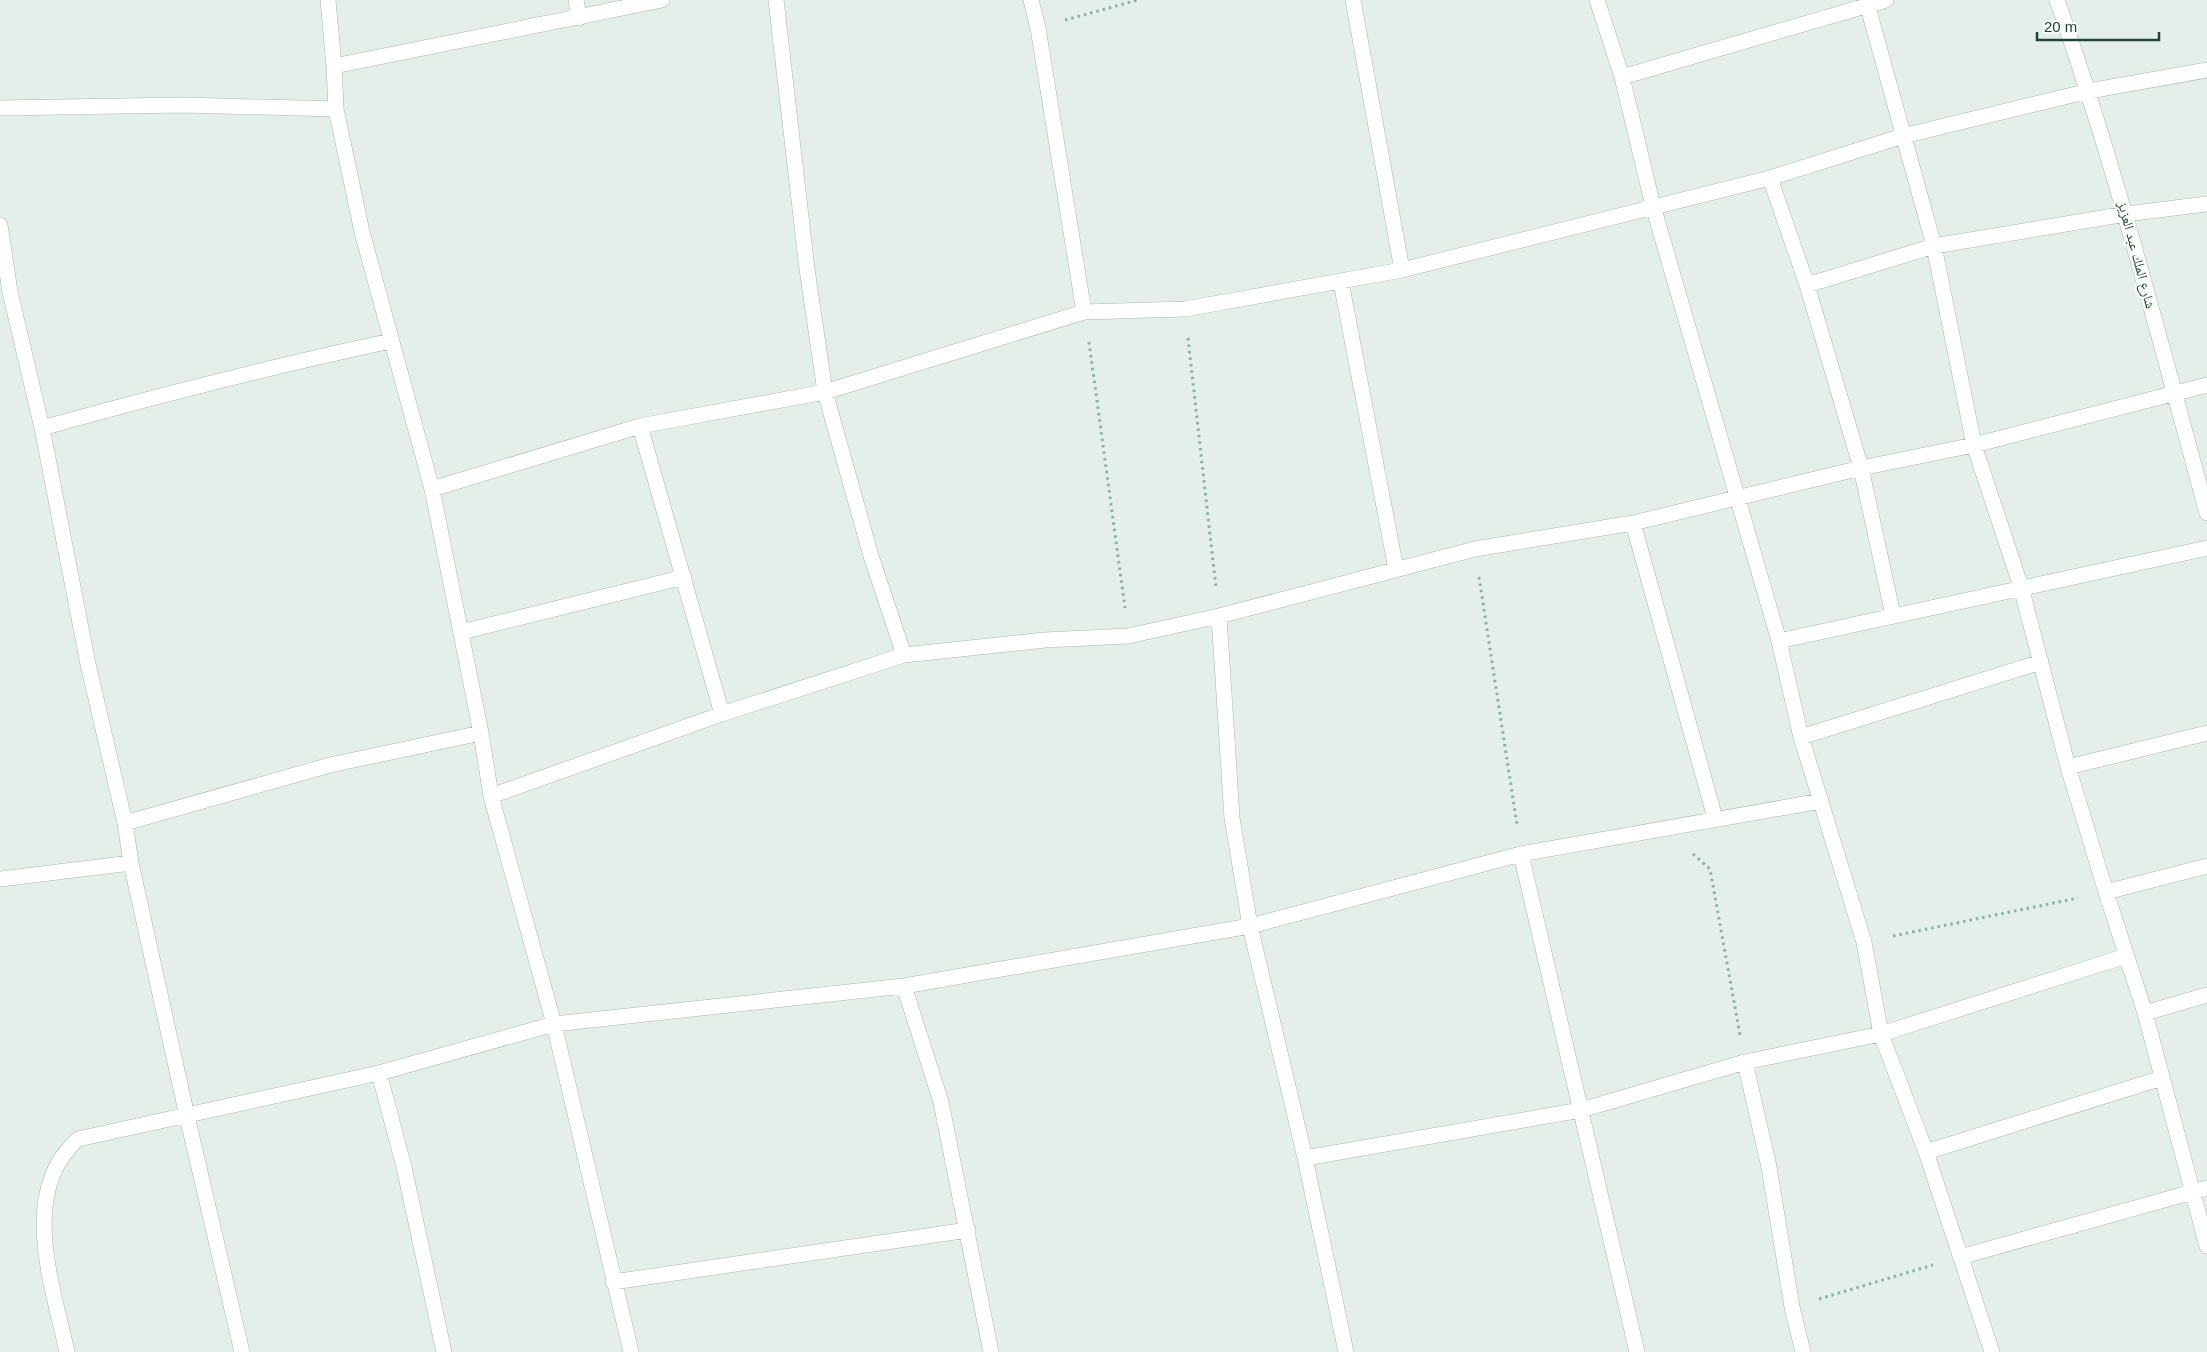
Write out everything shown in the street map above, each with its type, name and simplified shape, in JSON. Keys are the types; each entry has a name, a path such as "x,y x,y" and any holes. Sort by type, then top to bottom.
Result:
{"street":[{"path":"328,0 336,109 362,232 390,341 432,489 462,632 492,796 554,1024 613,1282 631,1352"},
{"path":"576,0 579,18"},
{"path":"334,66 662,0"},
{"path":"776,0 807,269 824,392 871,556 904,655"},
{"path":"1031,0 1038,28 1084,312"},
{"path":"1353,0 1402,270"},
{"path":"1597,0 1622,77 1653,206 1779,641 1801,737 1864,942 1881,1034 1926,1152 1992,1352"},
{"path":"1622,77 1867,3 1886,0"},
{"name":"شارع الملك عبد العزيز","path":"2057,0 2089,91 2126,214 2207,513"},
{"path":"1867,3 1934,246 1974,445 2021,587 2068,767 2126,956 2146,1013 2207,1246"},
{"path":"432,489 640,426 824,392 1084,312 1185,309 1402,270 1770,178 1903,136 2089,91 2207,70"},
{"path":"0,108 182,105 336,109"},
{"path":"1770,178 1807,285 1861,468 1893,615"},
{"path":"1807,285 1934,246 2126,214 2207,204"},
{"path":"0,225 10,292 42,428 88,664 186,1116 242,1352"},
{"path":"1341,282 1396,569"},
{"path":"42,428 197,385 289,362 390,341"},
{"path":"492,796 722,714 904,655 1046,640 1128,636 1219,616 1475,549 1633,523 1738,496 1974,445 2207,385"},
{"path":"640,426 722,714"},
{"path":"1633,523 1715,818"},
{"path":"1779,641 2207,548"},
{"path":"462,632 684,577"},
{"path":"1219,616 1232,818 1250,926 1305,1158 1346,1352"},
{"path":"1801,737 2041,662"},
{"path":"124,823 330,764 481,733"},
{"path":"2068,767 2207,733"},
{"path":"68,1352 49,1269 44,1230 49,1186 55,1168 64,1151 78,1139 379,1073 554,1024 904,986 1250,926 1521,854 1664,827 1821,801"},
{"path":"1521,854 1637,1352"},
{"path":"0,879 131,863"},
{"path":"2106,892 2207,866"},
{"path":"1305,1158 1581,1110 1745,1062 1881,1034 2126,956"},
{"path":"904,986 941,1102 991,1352"},
{"path":"2146,1013 2207,995"},
{"path":"1745,1062 1769,1167 1792,1307 1803,1352"},
{"path":"379,1073 404,1167 444,1352"},
{"path":"1926,1152 2162,1078"},
{"path":"1960,1257 2192,1190 2207,1188"},
{"path":"613,1282 968,1230"}],"path":[{"path":"1038,28 1138,0"},
{"path":"1185,309 1219,616"},
{"path":"1084,312 1128,636"},
{"path":"1475,549 1521,854"},
{"path":"1664,827 1710,869 1745,1062"},
{"path":"1864,942 2106,892"},
{"path":"1792,1307 1960,1257"}]}
